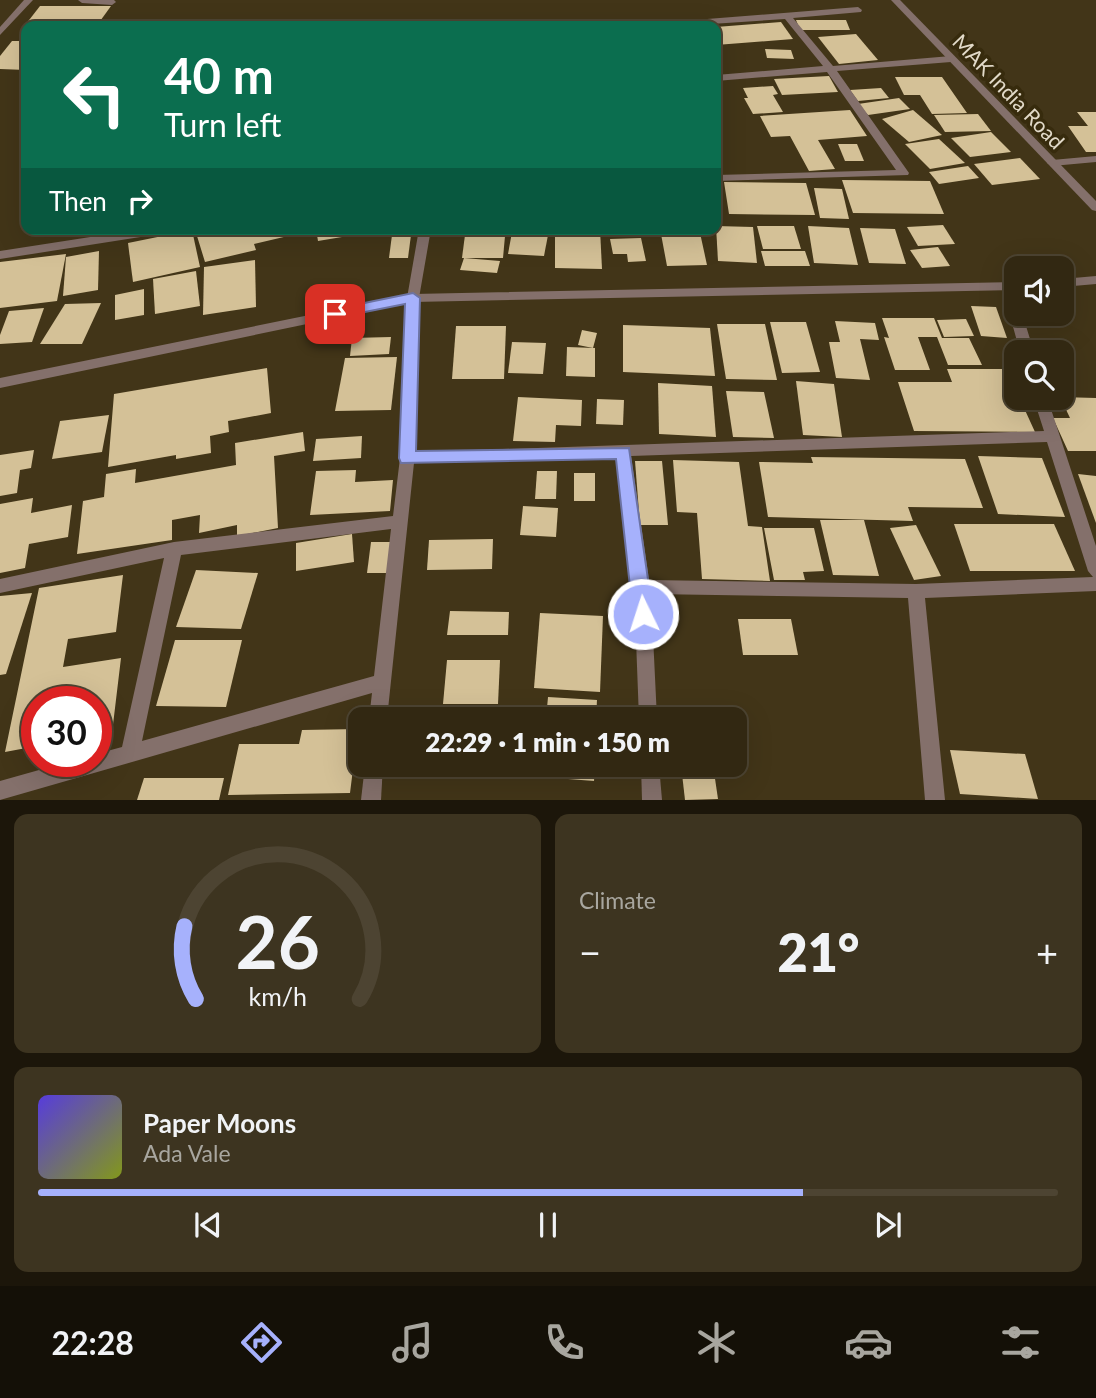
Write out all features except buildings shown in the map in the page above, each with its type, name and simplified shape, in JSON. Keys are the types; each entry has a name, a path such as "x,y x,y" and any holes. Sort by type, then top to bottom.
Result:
{"street":[{"path":"0,33 29,0"},
{"path":"82,0 111,2"},
{"name":"MAK India Road","path":"895,0 1096,208"},
{"path":"716,21 858,10"},
{"path":"721,178 904,173 831,71 787,16"},
{"path":"721,78 831,71 951,59"},
{"path":"1052,163 1096,159"},
{"path":"0,255 128,235"},
{"path":"379,707 407,458 413,298 424,235"},
{"path":"1074,282 1096,280"},
{"path":"0,383 413,298 1004,287"},
{"path":"1044,410 1096,572"},
{"path":"407,458 623,453 1052,436"},
{"path":"623,453 642,587 647,707"},
{"path":"0,586 174,549 401,521"},
{"path":"130,754 174,549"},
{"path":"642,587 916,592 1096,584"},
{"path":"916,592 935,800"},
{"path":"0,791 381,682"},
{"path":"371,800 373,777"},
{"path":"651,777 652,800"}],"route":[{"path":"335,314 413,298 407,458 623,453 642,587 643,614"}]}
